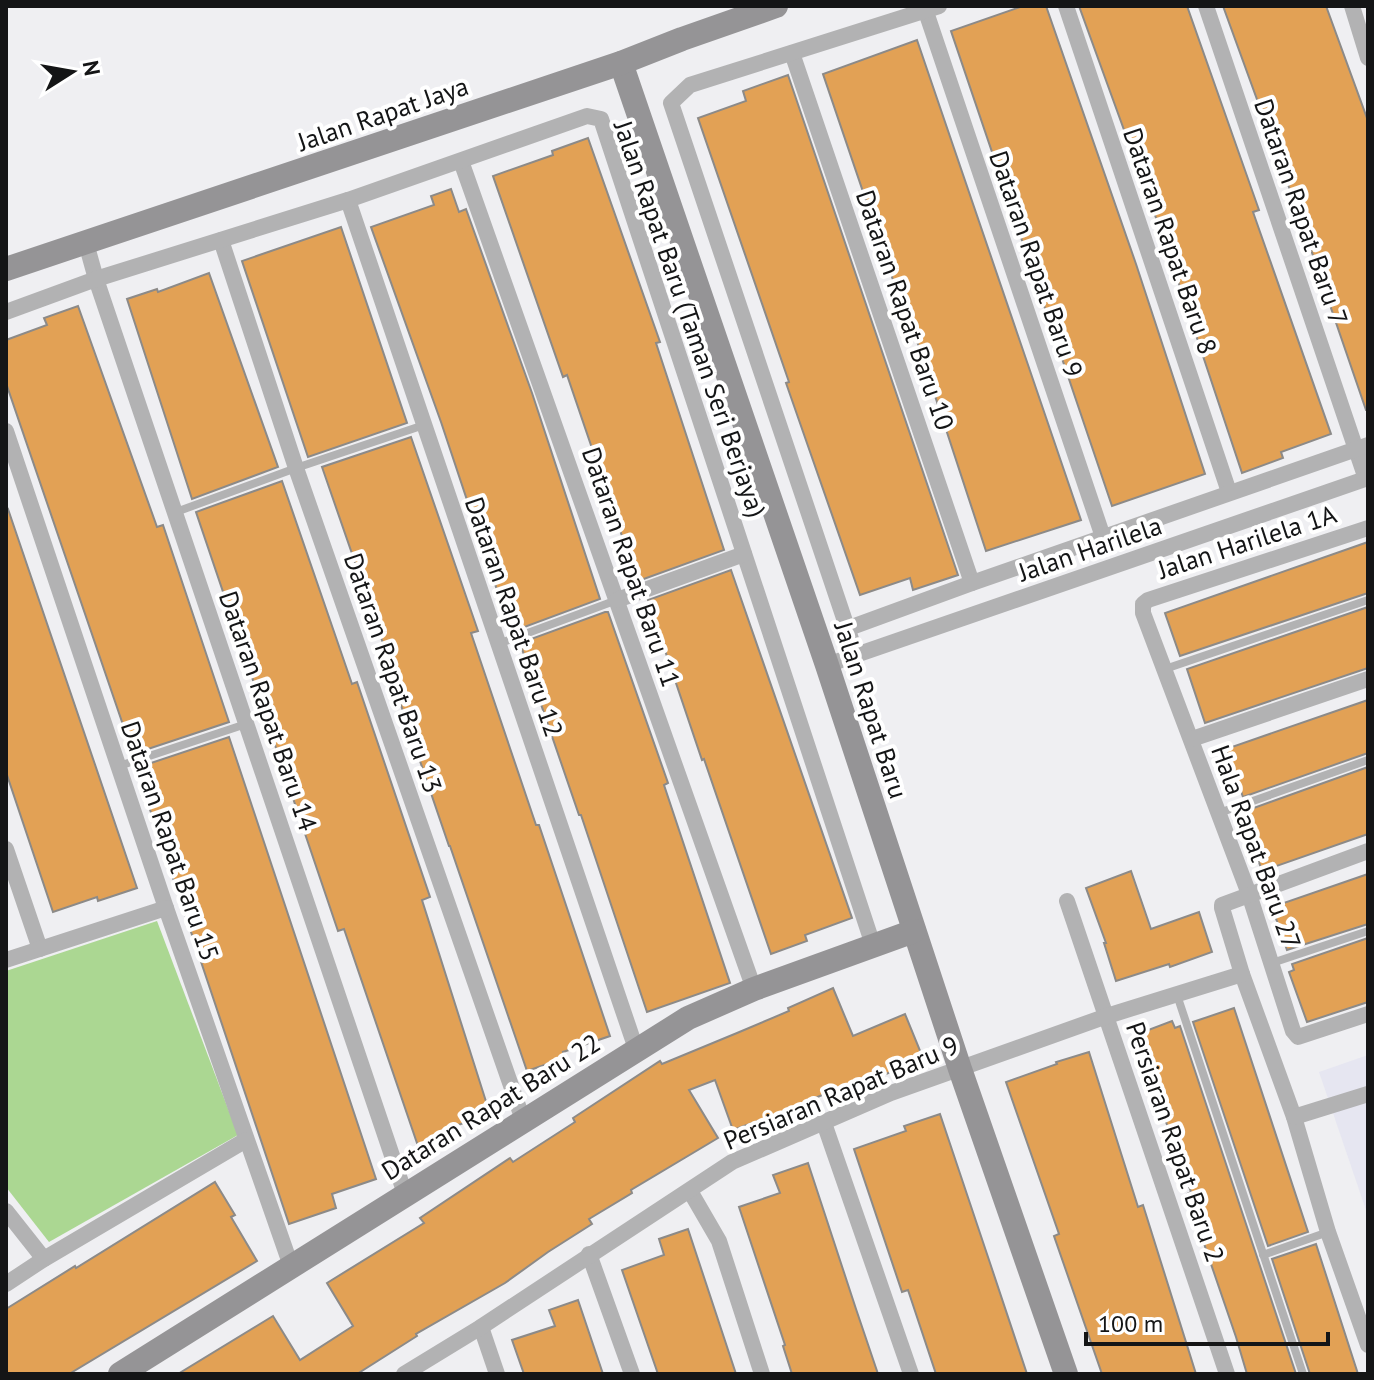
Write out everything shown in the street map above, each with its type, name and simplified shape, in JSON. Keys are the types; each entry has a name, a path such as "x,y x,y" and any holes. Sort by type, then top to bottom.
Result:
{"street":[{"name":"Jalan Rapat Jaya","path":"6,269 621,63 776,6"},
{"name":"Dataran Rapat Baru 8","path":"1066,6 1229,492"},
{"name":"Dataran Rapat Baru 7","path":"1206,6 1362,447 1367,478"},
{"path":"1352,6 1368,58"},
{"path":"792,53 929,8"},
{"name":"Dataran Rapat Baru 9","path":"929,8 1103,537"},
{"name":"Jalan Rapat Baru","path":"792,53 690,85 671,103 856,654"},
{"name":"Dataran Rapat Baru 10","path":"792,53 972,583"},
{"name":"Jalan Rapat Baru","path":"621,63 1066,1374"},
{"name":"Jalan Rapat Baru (Taman Seri Berjaya)","path":"6,312 96,279 348,200 587,116 601,119 873,945"},
{"name":"Dataran Rapat Baru 11","path":"461,161 754,989"},
{"name":"Dataran Rapat Baru 12","path":"348,200 636,1049"},
{"name":"Dataran Rapat Baru 13","path":"221,240 296,468 523,1120"},
{"name":"Dataran Rapat Baru 14","path":"86,243 405,1194"},
{"name":"Dataran Rapat Baru 15","path":"6,431 166,908 291,1266"},
{"path":"849,628 1362,447"},
{"name":"Jalan Harilela","path":"827,665 1367,478"},
{"name":"Jalan Harilela 1A","path":"1143,604 1368,528"},
{"path":"617,600 744,554"},
{"name":"Hala Rapat Baru 27","path":"1143,604 1143,613 1249,894 1293,1031 1298,1037 1368,1014"},
{"path":"1192,739 1368,679"},
{"path":"6,849 40,949"},
{"path":"1368,851 1222,905 1242,974 1294,1117 1328,1232 1368,1345"},
{"name":"Persiaran Rapat Baru 2","path":"1067,901 1227,1374"},
{"path":"6,960 166,908"},
{"name":"Dataran Rapat Baru 22","path":"120,1374 688,1018 754,989 914,931"},
{"name":"Persiaran Rapat Baru 9","path":"404,1374 732,1162 891,1093 1107,1016 1242,974"},
{"path":"1294,1117 1367,1097"},
{"path":"824,1123 911,1374"},
{"path":"6,1284 246,1140"},
{"path":"690,1191 719,1241 762,1374"},
{"path":"6,1211 44,1259"},
{"path":"589,1254 632,1374"},
{"path":"481,1327 497,1374"}],"lane":[{"path":"176,512 424,425"},
{"path":"498,644 617,600"},
{"path":"1165,669 1368,600"},
{"path":"119,766 247,724"},
{"path":"1219,813 1368,760"},
{"path":"1272,963 1368,931"},
{"path":"1176,994 1303,1374"},
{"path":"1263,1255 1328,1232"}],"shaded area":[{"path":"1368,1055 1368,1216 1319,1072"}],"green space":[{"path":"157,921 238,1135 49,1242 6,1187 6,971"}],"building":[{"path":"1023,6 1046,6 1205,474 1112,506 951,31"},
{"path":"1079,6 1187,6 1259,210 1253,212 1331,434 1281,452 1283,458 1242,473 1168,251"},
{"path":"1223,6 1326,6 1368,121 1368,410 1366,410"},
{"path":"917,40 1081,520 986,551 913,329 910,330 823,74"},
{"path":"788,75 958,575 913,590 910,578 860,595 698,118 746,101 743,91"},
{"path":"588,138 660,342 656,343 724,550 641,580 637,580 567,375 563,377 493,176 553,155 552,151"},
{"path":"451,189 459,212 466,209 532,393 600,599 511,632 441,422 371,227 434,205 431,196"},
{"path":"341,227 407,423 308,457 242,261"},
{"path":"209,273 278,467 192,499 127,299 157,289 158,292"},
{"path":"78,306 157,527 163,525 229,722 133,754 6,383 6,340 47,325 44,318"},
{"path":"411,437 478,631 471,633 610,1036 563,1052 565,1058 527,1071 322,467"},
{"path":"282,481 352,684 357,682 430,897 422,900 490,1114 452,1127 455,1134 418,1146 344,929 338,931 196,512"},
{"path":"8,509 137,888 53,912 6,772"},
{"path":"1368,542 1368,593 1180,656 1165,613"},
{"path":"731,570 852,918 805,935 807,941 771,954 648,600"},
{"path":"1368,607 1368,668 1205,723 1187,669"},
{"path":"608,612 668,783 664,785 730,983 647,1012 520,643"},
{"path":"1368,700 1368,753 1243,797 1226,749"},
{"path":"229,737 376,1179 332,1194 336,1208 289,1224 136,768"},
{"path":"1368,767 1368,834 1262,871 1245,821 1251,819 1248,810"},
{"path":"1131,871 1151,929 1199,912 1212,952 1116,981 1086,888"},
{"path":"1368,874 1368,924 1287,950 1272,907"},
{"path":"1368,938 1368,1002 1307,1022 1289,972 1294,970 1292,964"},
{"path":"833,988 853,1036 905,1014 923,1058 884,1075 882,1070 733,1130 715,1080 689,1090 718,1138 631,1190 632,1193 589,1219 592,1224 505,1283 416,1334 357,1374 178,1374 273,1316 300,1360 353,1326 327,1283 424,1223 420,1218 510,1158 513,1162 575,1122 573,1118 660,1061 662,1064 737,1033"},
{"path":"1234,1008 1308,1232 1268,1246 1193,1022"},
{"path":"1172,1021 1175,1028 1180,1026 1296,1374 1247,1374 1187,1194 1191,1192 1135,1035"},
{"path":"1089,1052 1138,1207 1143,1205 1196,1374 1102,1374 1054,1236 1059,1234 1006,1082"},
{"path":"940,1114 1027,1374 936,1374 908,1290 902,1292 854,1149 906,1131 904,1126"},
{"path":"808,1163 878,1374 792,1374 739,1207 780,1193 773,1175"},
{"path":"215,1182 257,1261 69,1374 6,1374 6,1309"},
{"path":"688,1229 736,1374 658,1374 622,1270 664,1255 659,1239"},
{"path":"1316,1244 1358,1374 1310,1374 1272,1259"},
{"path":"578,1300 603,1374 524,1374 512,1340 555,1326 549,1310"}]}
